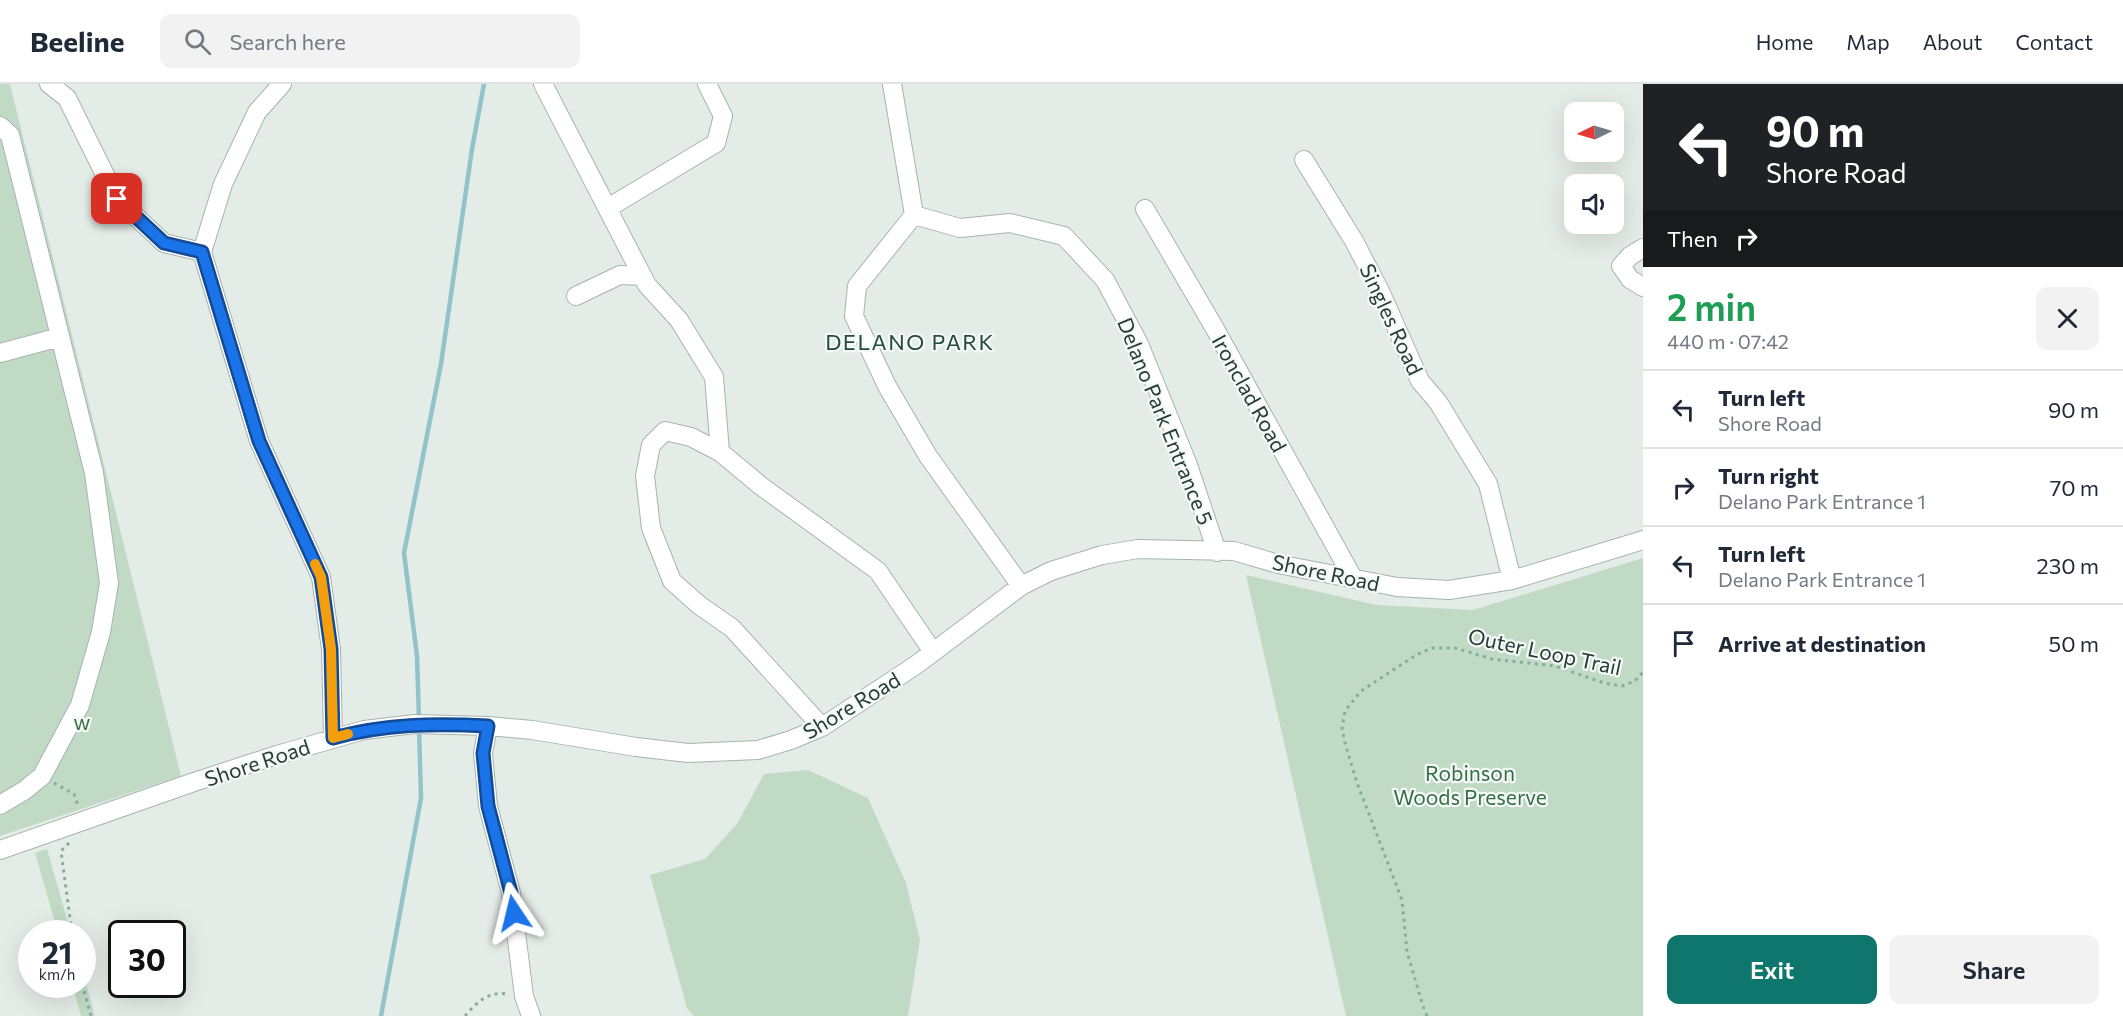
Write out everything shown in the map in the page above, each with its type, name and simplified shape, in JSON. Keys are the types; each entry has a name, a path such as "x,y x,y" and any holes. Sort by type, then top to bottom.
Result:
{"street":[{"path":"49,84 67,98 117,199 164,243 202,252"},
{"path":"282,84 257,112 223,184 202,252 259,441 321,577 331,649 333,738"},
{"path":"543,84 647,285 679,320 714,377 720,452"},
{"path":"608,208 716,143 723,116 707,84"},
{"path":"892,84 914,215 857,286 854,315 887,386 928,456 1021,586"},
{"path":"0,126 10,135 93,473 109,583 101,632 80,705 42,776 25,790 0,805"},
{"name":"Singles Road","path":"1304,160 1360,251 1420,381 1438,402 1488,484 1512,580"},
{"name":"Ironclad Road","path":"1145,209 1214,327 1353,578"},
{"name":"Delano Park Entrance 5","path":"914,215 960,228 1010,223 1064,236 1105,280 1139,344 1188,465 1217,552"},
{"path":"1643,248 1630,256 1621,266 1630,279 1643,286"},
{"path":"576,297 620,275 642,276"},
{"path":"0,353 60,337"},
{"path":"822,727 732,628 699,605 672,581 651,528 645,476 651,445 665,431 691,437 720,452 760,486 878,571 933,652"},
{"name":"Shore Road","path":"0,850 194,782 364,729 415,724 488,726 532,730 688,753 758,750 822,727 933,652 1021,586 1051,571 1102,555 1138,549 1234,551 1278,564 1397,587 1449,590 1512,580 1643,540"},
{"path":"488,726 483,753 488,806 511,893 524,996 531,1016"}],"path":[{"name":"Outer Loop Trail","path":"1427,1016 1407,952 1402,900 1357,783 1345,743 1342,728 1345,711 1361,691 1416,655 1432,648 1455,648 1492,658 1555,666 1604,683 1622,686 1635,681 1643,672"},
{"path":"42,776 74,794 80,810"},
{"path":"70,920 61,851 77,835"},
{"path":"465,1016 479,1000 499,993 524,996"},
{"path":"86,998 91,1016"}],"green space":[{"name":"w","path":"0,84 10,84 181,776 0,836"},
{"name":"Robinson Woods Preserve","path":"1643,558 1643,1016 1346,1016 1246,575 1376,605 1473,610"},
{"path":"808,770 868,798 906,883 920,940 908,1016 694,1016 687,1008 650,875 705,859 737,824 764,774"},
{"path":"47,849 67,920 54,920 35,853"},
{"path":"76,998 90,998 95,1016 81,1016"}],"waterway":[{"path":"419,720 417,656 404,553 441,364 472,149 484,84"},
{"path":"381,1016 421,798 419,728"}],"slow traffic":[{"path":"315,564 321,577 331,649 333,738 348,734"}],"district":[{"name":"DELANO PARK","path":"910,341"}],"route":[{"path":"117,199 164,243 202,252 229,335 259,441 321,577 331,649 333,738 364,729 415,724 488,726 483,753 488,806 499,843 514,913"}]}
